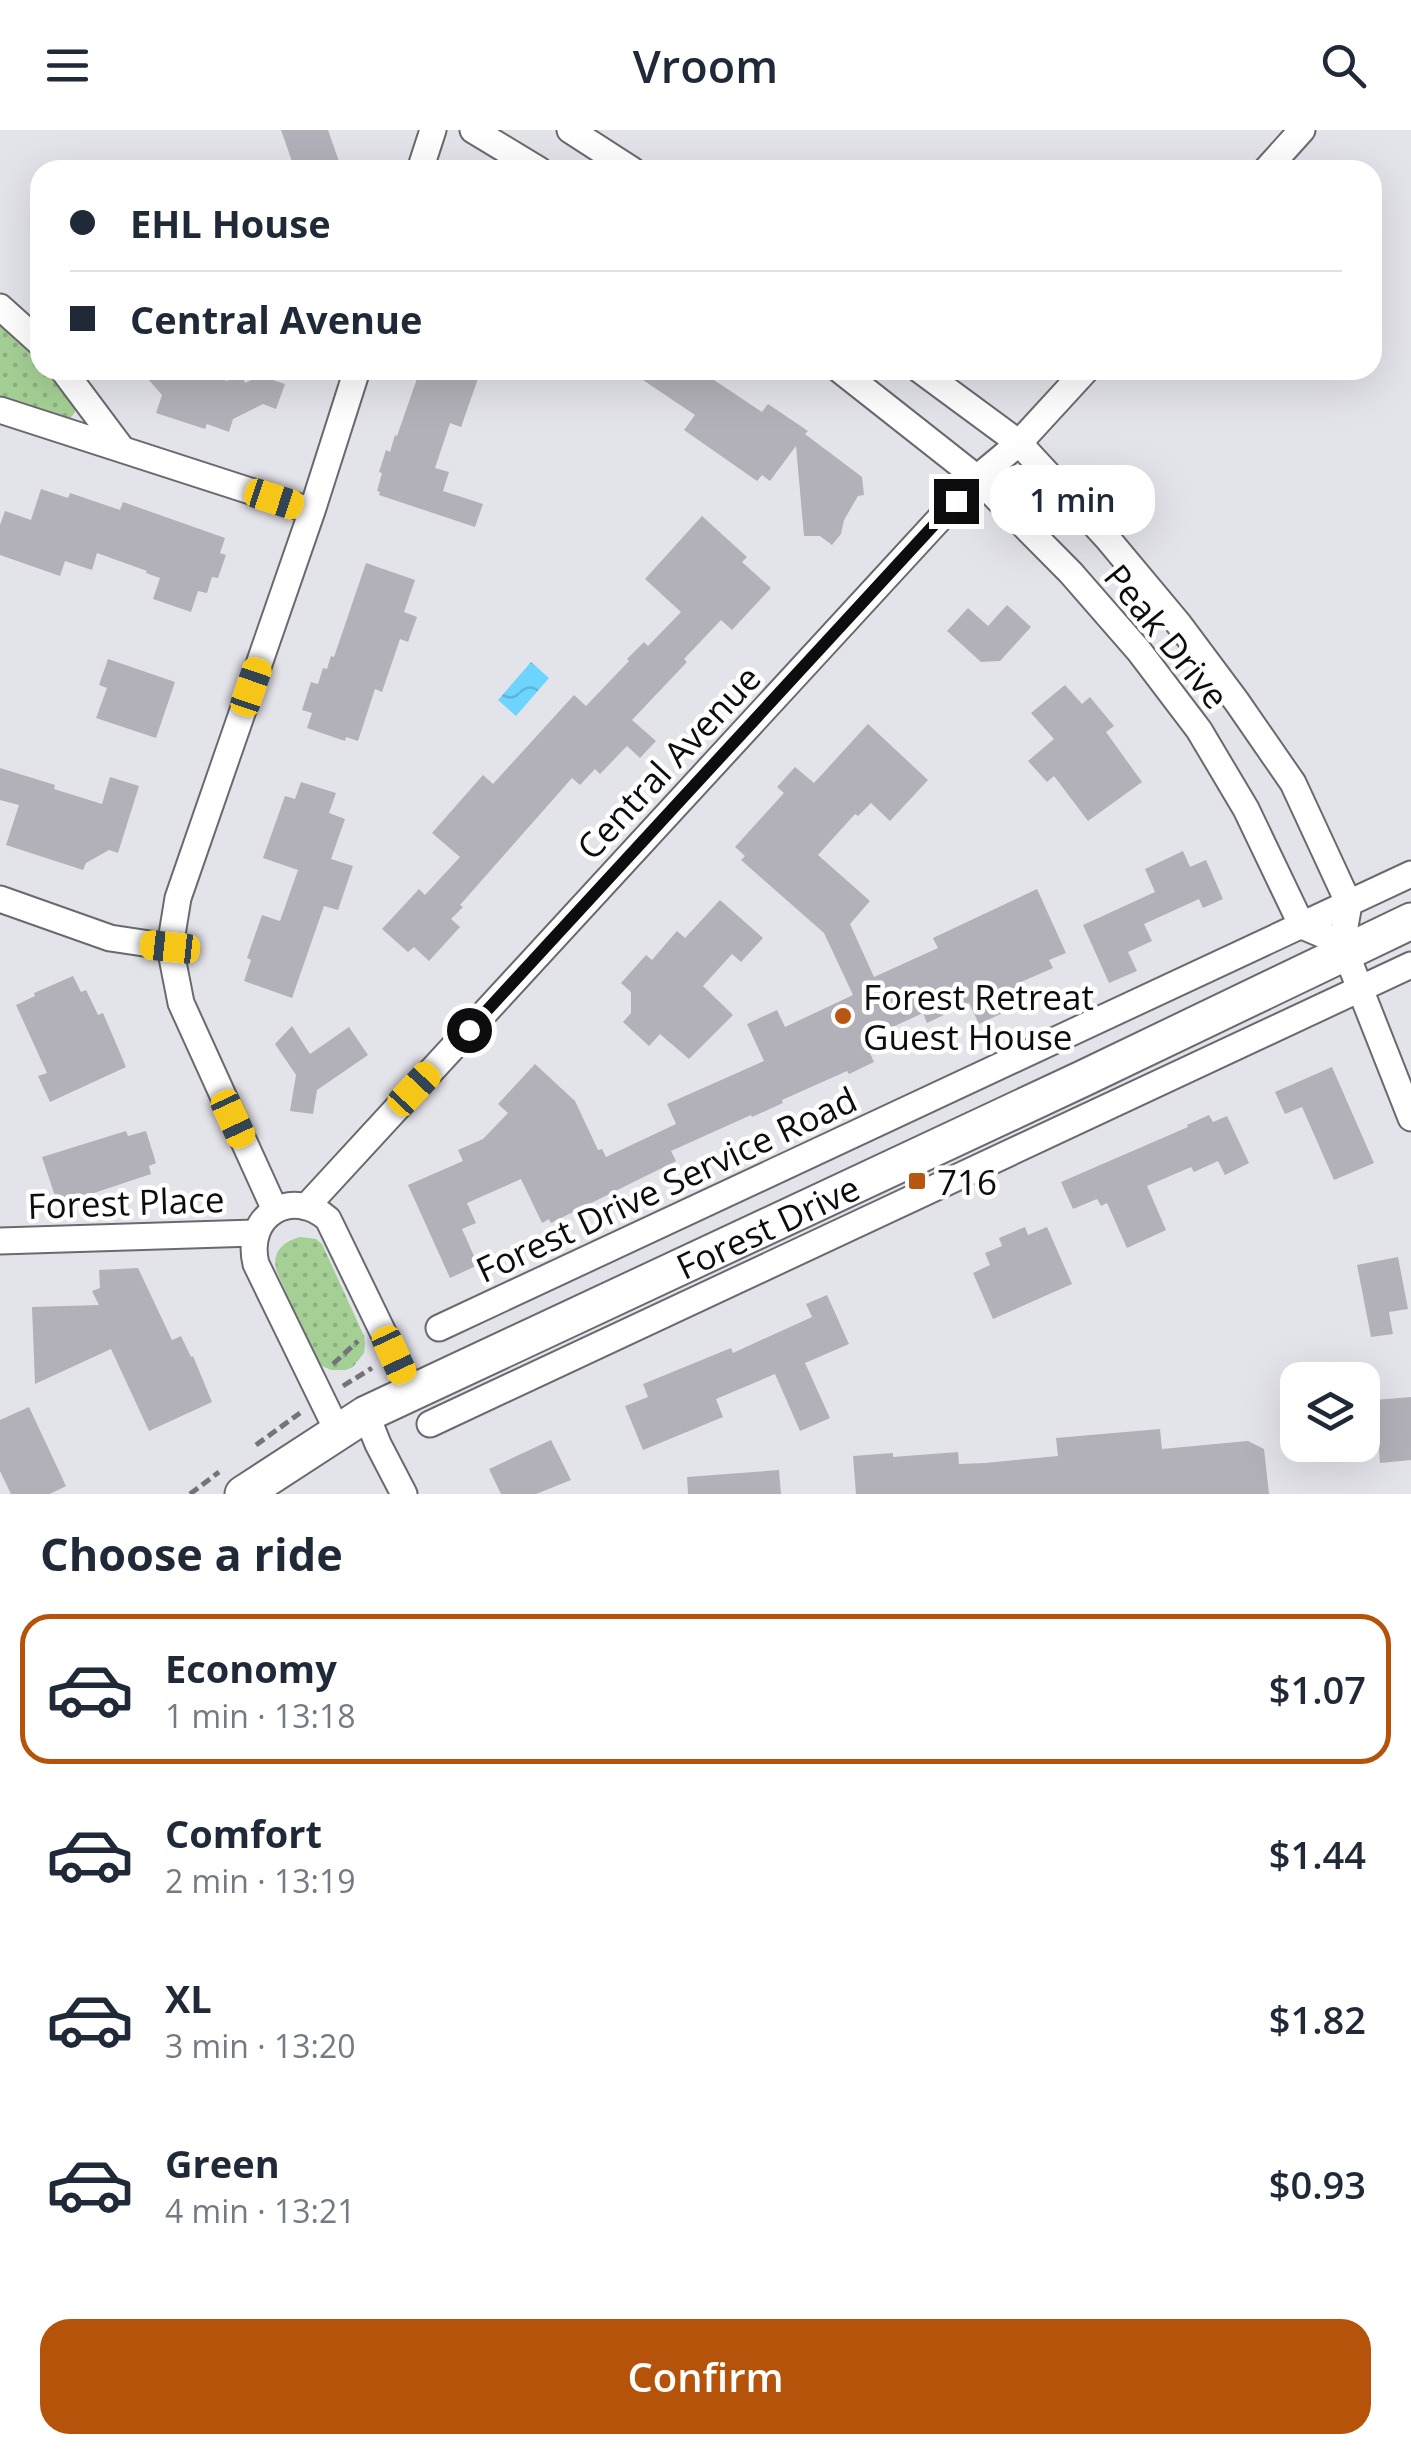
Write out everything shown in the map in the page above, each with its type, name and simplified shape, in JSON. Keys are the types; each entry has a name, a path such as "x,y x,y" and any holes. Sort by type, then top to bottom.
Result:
{"main road":[{"name":"Forest Drive","path":"243,1494 352,1423 412,1392 1344,948 1411,921"}],"street":[{"path":"423,160 433,130"},
{"path":"473,130 522,160"},
{"path":"570,130 616,160"},
{"path":"1275,160 1302,130"},
{"path":"0,307 30,334"},
{"path":"70,380 122,449"},
{"path":"276,1210 191,1028 181,1003 170,947 178,898 354,380"},
{"name":"Peak Drive","path":"853,380 977,478 1071,573 1139,651 1199,730 1246,809 1302,926"},
{"name":"Peak Drive","path":"933,380 1019,444 1107,538 1178,623 1293,784 1349,904"},
{"name":"Central Avenue","path":"306,1207 977,478 1019,444 1077,380"},
{"path":"0,410 312,512"},
{"name":"Forest Drive Service Road","path":"439,1328 1411,874"},
{"path":"0,899 110,938 170,947"},
{"path":"1349,904 1344,948 1411,1118"},
{"path":"1302,926 1344,948"},
{"path":"430,1424 1411,965"},
{"path":"306,1207 320,1211 334,1228 412,1392"},
{"name":"Forest Place","path":"306,1207 276,1210 261,1223 254,1233 252,1249 256,1264 352,1423 378,1444 404,1494"},
{"name":"Forest Place","path":"0,1242 254,1233"}],"path":[{"path":"330,1366 363,1339"}],"green space":[{"path":"0,320 30,350 30,380 54,380 74,403 75,412 69,420 0,401"},
{"path":"300,1237 322,1244 364,1336 364,1353 346,1370 331,1370 318,1364 277,1272 280,1249"}],"water":[{"path":"531,662 549,678 516,716 498,700"}],"building":[{"path":"281,130 328,130 338,160 292,160"},
{"path":"149,380 272,380 285,384 276,409 263,404 233,419 229,432 207,424 205,429 156,413 162,395"},
{"path":"417,380 477,380 461,427 450,423 435,468 449,472 443,491 483,504 475,527 379,495 379,472 386,450 390,452"},
{"path":"643,380 714,380 762,412 768,404 808,431 805,434 862,477 864,495 858,496 832,545 820,536 804,536 796,446 770,481 762,475 757,481 684,430 695,415"},
{"path":"41,489 68,498 70,493 120,510 123,502 225,538 220,553 226,555 218,578 212,577 207,593 198,591 191,612 153,599 160,578 97,553 92,570 65,561 60,576 0,555 0,525 5,511 31,520"},
{"path":"702,516 747,557 742,562 771,588 732,630 721,620 632,720 656,741 640,758 627,746 600,774 595,769 580,785 572,778 460,905 463,907 451,919 460,927 429,961 414,947 408,952 382,929 419,889 425,895 460,857 432,833 483,775 493,784 574,695 586,706 644,642 648,646 681,612 645,579"},
{"path":"366,563 415,580 404,612 417,617 408,642 400,639 382,692 375,689 358,741 346,737 345,741 307,728 312,713 302,710 311,682 318,684 323,668 327,669 331,656 334,657"},
{"path":"1007,605 1031,627 1000,661 981,662 947,631 968,608 988,626"},
{"path":"108,659 175,682 156,738 96,718 107,688 99,685"},
{"path":"1065,685 1082,704 1090,697 1114,726 1106,732 1142,782 1088,821 1054,776 1047,782 1028,761 1054,739 1031,713"},
{"path":"868,724 928,780 890,821 871,803 858,816 855,814 818,855 870,901 850,924 874,977 938,948 933,938 1037,889 1066,953 1049,960 1053,968 1021,982 1029,1001 979,1024 969,1003 927,1023 923,1013 884,1031 890,1044 870,1053 874,1062 671,1151 676,1161 551,1223 549,1219 542,1223 521,1179 467,1203 476,1223 462,1229 478,1265 450,1278 408,1185 463,1161 458,1150 483,1139 508,1113 498,1104 535,1064 575,1101 598,1150 602,1149 606,1157 676,1124 667,1104 764,1061 747,1024 777,1010 785,1027 853,995 824,933 741,860 745,856 735,847 784,793 777,787 795,767 814,783"},
{"path":"0,768 102,804 110,777 139,786 118,853 109,850 86,863 83,870 6,845 19,805 0,800"},
{"path":"301,782 336,793 329,813 345,819 331,859 353,866 338,910 324,906 292,998 244,981 251,960 247,958 262,915 280,921 298,870 263,858 285,796 295,799"},
{"path":"1183,851 1190,867 1206,860 1223,899 1203,908 1199,899 1144,924 1152,941 1128,952 1137,971 1109,983 1083,925 1155,892 1145,869"},
{"path":"720,900 763,938 741,962 732,954 703,986 733,1015 689,1059 660,1034 649,1046 623,1022 631,1013 631,992 621,983 646,955 652,960 677,931 685,938"},
{"path":"73,976 81,992 86,990 98,1015 103,1013 126,1067 50,1102 38,1076 47,1073 16,1005"},
{"path":"292,1026 310,1054 349,1027 368,1055 317,1090 313,1114 290,1111 296,1075 275,1044"},
{"path":"1332,1067 1374,1163 1334,1180 1302,1107 1285,1114 1275,1092"},
{"path":"1209,1115 1213,1122 1227,1116 1249,1163 1225,1175 1218,1161 1194,1172 1191,1167 1147,1186 1166,1230 1127,1248 1107,1203 1101,1206 1097,1199 1073,1209 1061,1182"},
{"path":"126,1131 128,1136 146,1131 156,1163 149,1166 151,1174 58,1205 42,1157"},
{"path":"1025,1227 1028,1235 1047,1227 1072,1284 993,1319 973,1273 990,1265 985,1253 1002,1246 999,1238"},
{"path":"1398,1257 1408,1309 1389,1312 1393,1334 1371,1337 1357,1265"},
{"path":"138,1268 172,1340 181,1336 193,1356 212,1402 149,1431 111,1349 35,1384 32,1307 99,1305 92,1291 100,1288 99,1270"},
{"path":"827,1295 849,1344 805,1363 830,1418 800,1431 775,1374 716,1399 723,1417 643,1450 625,1406 648,1397 643,1384 731,1348 733,1353 812,1317 806,1304"},
{"path":"1411,1397 1411,1460 1380,1463 1380,1400"},
{"path":"29,1407 66,1486 50,1494 11,1494 0,1471 0,1420"},
{"path":"1160,1429 1162,1449 1248,1441 1264,1449 1269,1494 856,1494 853,1456 958,1452 959,1464 985,1463 1058,1456 1056,1438"},
{"path":"551,1440 571,1480 536,1494 501,1494 489,1469"},
{"path":"779,1470 781,1494 688,1494 687,1477"}],"place":[{"name":"Forest Retreat Guest House","path":"843,1016"},
{"name":"716","path":"917,1181"}],"route":[{"path":"469,1030 956,501"}]}
